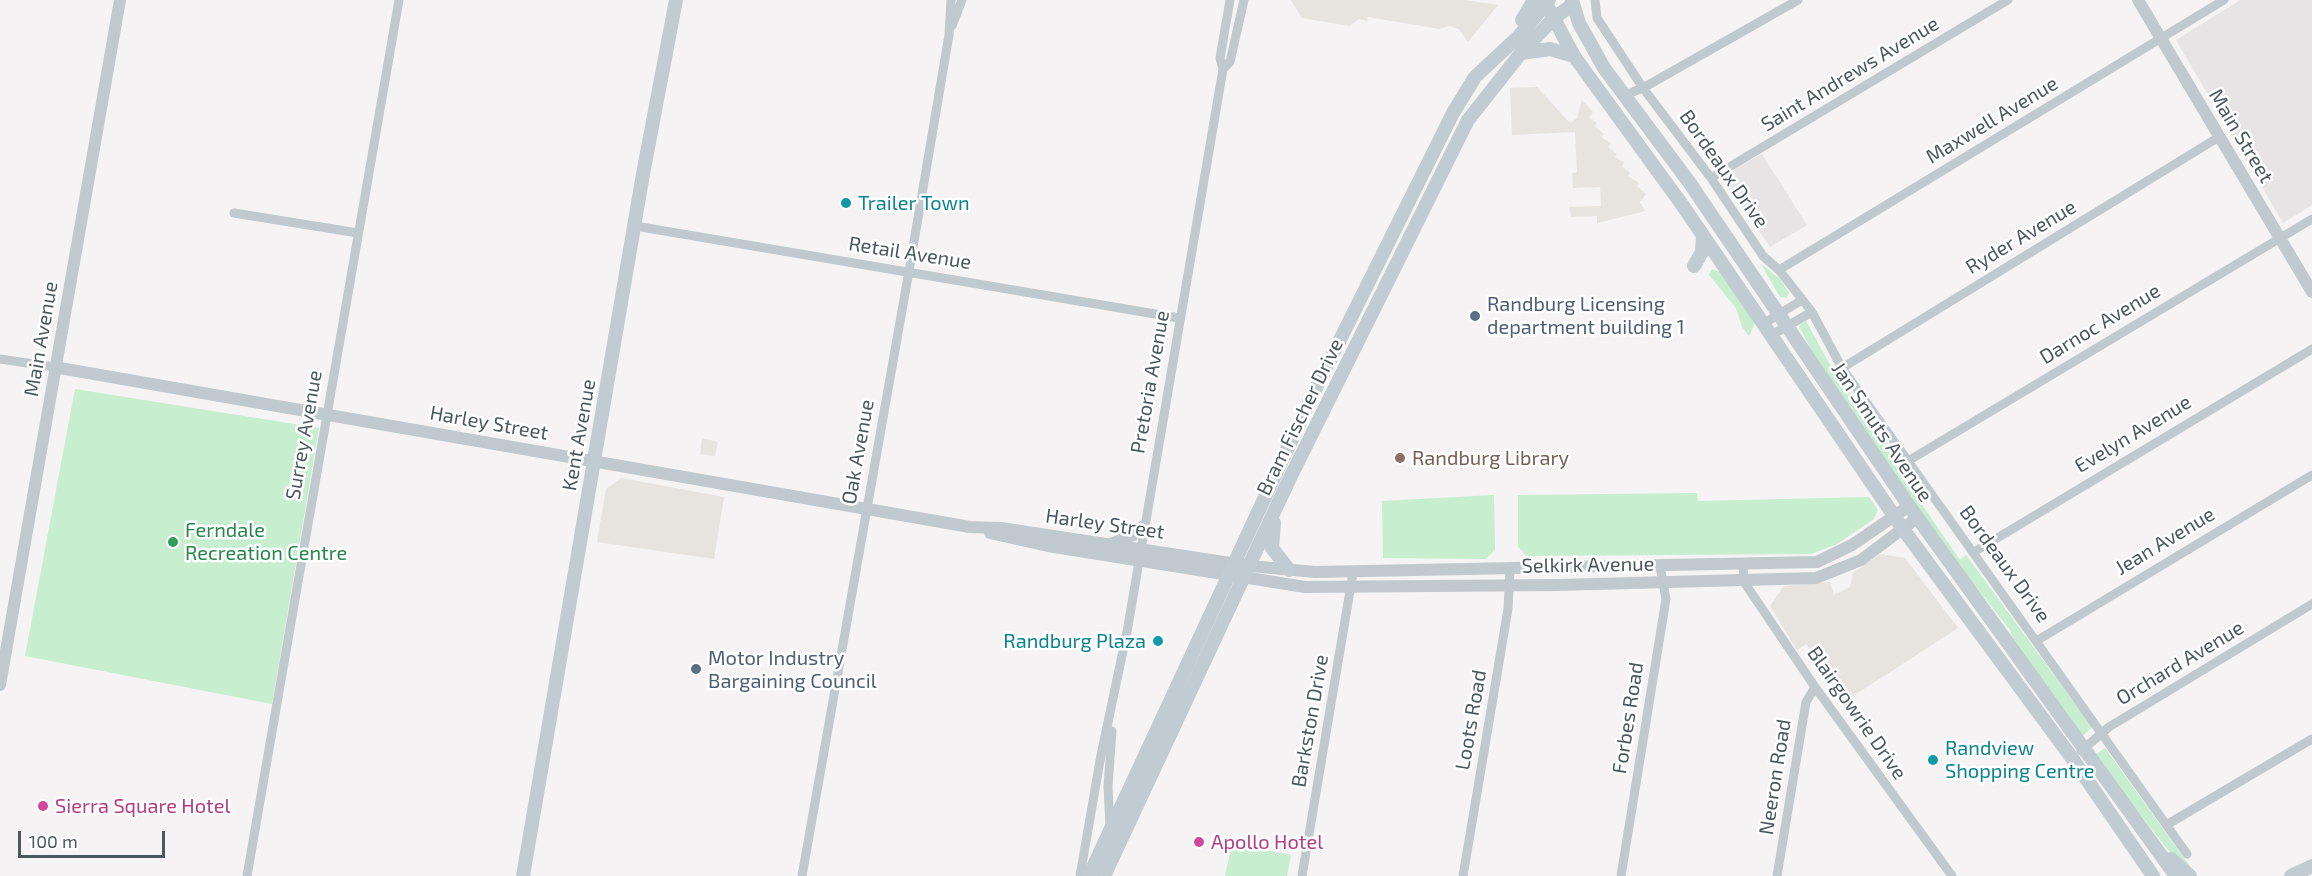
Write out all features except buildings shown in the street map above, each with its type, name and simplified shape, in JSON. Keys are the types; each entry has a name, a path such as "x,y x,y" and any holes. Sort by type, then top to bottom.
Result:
{"main road":[{"name":"Kent Avenue","path":"523,876 676,0"},
{"name":"Jan Smuts Avenue","path":"1545,1 1552,19 1574,56 1702,234 1903,529 2072,758 2153,876"},
{"name":"Bram Fischer Drive","path":"1089,876 1316,388 1453,113 1475,77 1519,36 1545,1"},
{"name":"Jan Smuts Avenue","path":"1573,1 1588,43 1604,69 1625,95 1780,314 1917,518 2175,876"},
{"name":"Bram Fischer Drive","path":"1104,876 1334,387 1468,120 1521,53 1552,19 1573,1"},
{"path":"1521,53 1550,49 1574,56"},
{"path":"1694,266 1702,252 1702,234"},
{"path":"1277,510 1272,533 1272,548 1289,570"},
{"path":"2147,837 2190,876"},
{"path":"2291,876 2312,866"}],"street":[{"name":"Main Avenue","path":"0,685 120,0"},
{"name":"Surrey Avenue","path":"247,876 399,0"},
{"name":"Oak Avenue","path":"802,876 909,271 949,34 951,0"},
{"name":"Oak Avenue","path":"949,34 962,0"},
{"name":"Pretoria Avenue","path":"1080,876 1101,755 1114,701 1223,69 1220,58 1230,0"},
{"name":"Pretoria Avenue","path":"1223,69 1230,62 1244,0"},
{"name":"Bordeaux Drive","path":"1595,0 1597,18 1643,88 1711,178 1763,256 1779,270 1812,312 1842,368 2038,640 2187,854"},
{"path":"1625,95 1643,88 1798,0"},
{"name":"Saint Andrews Avenue","path":"1711,178 2008,0"},
{"name":"Main Street","path":"2138,0 2312,292"},
{"name":"Maxwell Avenue","path":"1779,270 2224,0"},
{"name":"Ryder Avenue","path":"1842,368 2219,137"},
{"path":"234,213 358,233"},
{"name":"Darnoc Avenue","path":"1908,461 2312,219"},
{"name":"Retail Avenue","path":"635,226 1179,318"},
{"path":"1767,330 1780,314 1802,300"},
{"path":"1767,330 1788,326 1812,312"},
{"name":"Evelyn Avenue","path":"1974,552 2312,349"},
{"name":"Harley Street","path":"0,359 970,527 1000,536 1139,555 1250,566"},
{"name":"Jean Avenue","path":"2038,640 2312,475"},
{"name":"Selkirk Avenue","path":"1250,566 1353,573 1743,566 1817,562 1852,545 1909,506"},
{"name":"Selkirk Avenue","path":"1243,579 1305,587 1352,588 1744,582 1816,578 1861,560 1917,518"},
{"path":"1109,544 1123,541 1144,526"},
{"name":"Harley Street","path":"970,527 1001,528 1109,544 1139,555 1243,579"},
{"name":"Forbes Road","path":"1621,876 1666,599 1660,566"},
{"path":"1743,566 1744,582"},
{"name":"Loots Road","path":"1463,876 1510,585 1510,570"},
{"name":"Barkston Drive","path":"1302,876 1353,573"},
{"name":"Blairgowrie Drive","path":"1744,582 1815,687 1952,876"},
{"name":"Orchard Avenue","path":"2072,758 2103,733 2312,604"},
{"name":"Neeron Road","path":"1777,876 1806,702 1815,687"},
{"name":"Pretoria Avenue","path":"1113,854 1108,786 1114,701"},
{"path":"2168,824 2312,739"}],"shaded area":[{"path":"1291,0 1465,0 1498,5 1468,42 1459,29 1449,26 1440,29 1368,17 1367,21 1359,19 1350,26 1302,18"},
{"path":"2240,0 2312,0 2312,205 2283,223 2176,40"},
{"path":"1537,87 1570,123 1577,118 1582,100 1593,112 1589,117 1597,123 1594,126 1604,134 1601,137 1611,143 1608,147 1617,154 1615,157 1624,162 1622,166 1630,173 1628,176 1639,183 1637,186 1646,194 1640,202 1645,211 1597,223 1597,216 1571,217 1569,207 1601,206 1600,187 1573,188 1572,173 1577,172 1575,132 1512,135 1510,88"},
{"path":"1762,154 1807,225 1770,247 1725,183 1724,175"},
{"path":"702,438 718,442 715,456 700,454"},
{"path":"621,478 724,497 714,559 597,542 606,489"},
{"path":"1880,554 1905,558 1958,628 1850,698 1824,655 1818,660 1806,644 1797,650 1770,606 1784,586 1830,582 1834,595 1850,587 1853,573"}],"green space":[{"path":"1761,264 1780,279 1789,293 1786,298 1780,297"},
{"path":"1712,269 1722,273 1755,323 1749,336 1742,327 1736,308 1709,275"},
{"path":"1806,321 1829,363 1917,485 1914,493 1960,560 1966,555 2092,727 2083,736 2018,649 2010,630 1951,555 1822,370 1799,326"},
{"name":"Ferndale Recreation Centre","path":"75,389 319,428 272,704 25,656"},
{"path":"1697,493 1698,501 1869,497 1878,510 1874,519 1837,544 1811,554 1526,556 1518,546 1518,495"},
{"path":"1494,495 1495,550 1486,559 1383,558 1382,501"},
{"path":"2105,748 2194,872 2167,849 2095,755"},
{"path":"1232,844 1291,855 1287,876 1225,876"}],"place":[{"name":"Trailer Town","path":"846,203"},
{"name":"Randburg Licensing department building 1","path":"1475,316"},
{"name":"Randburg Library","path":"1400,458"},
{"name":"Ferndale Recreation Centre","path":"173,542"},
{"name":"Randburg Plaza","path":"1158,641"},
{"name":"Motor Industry Bargaining Council","path":"696,669"},
{"name":"Randview Shopping Centre","path":"1933,760"},
{"name":"Sierra Square Hotel","path":"43,806"},
{"name":"Apollo Hotel","path":"1199,842"}]}
